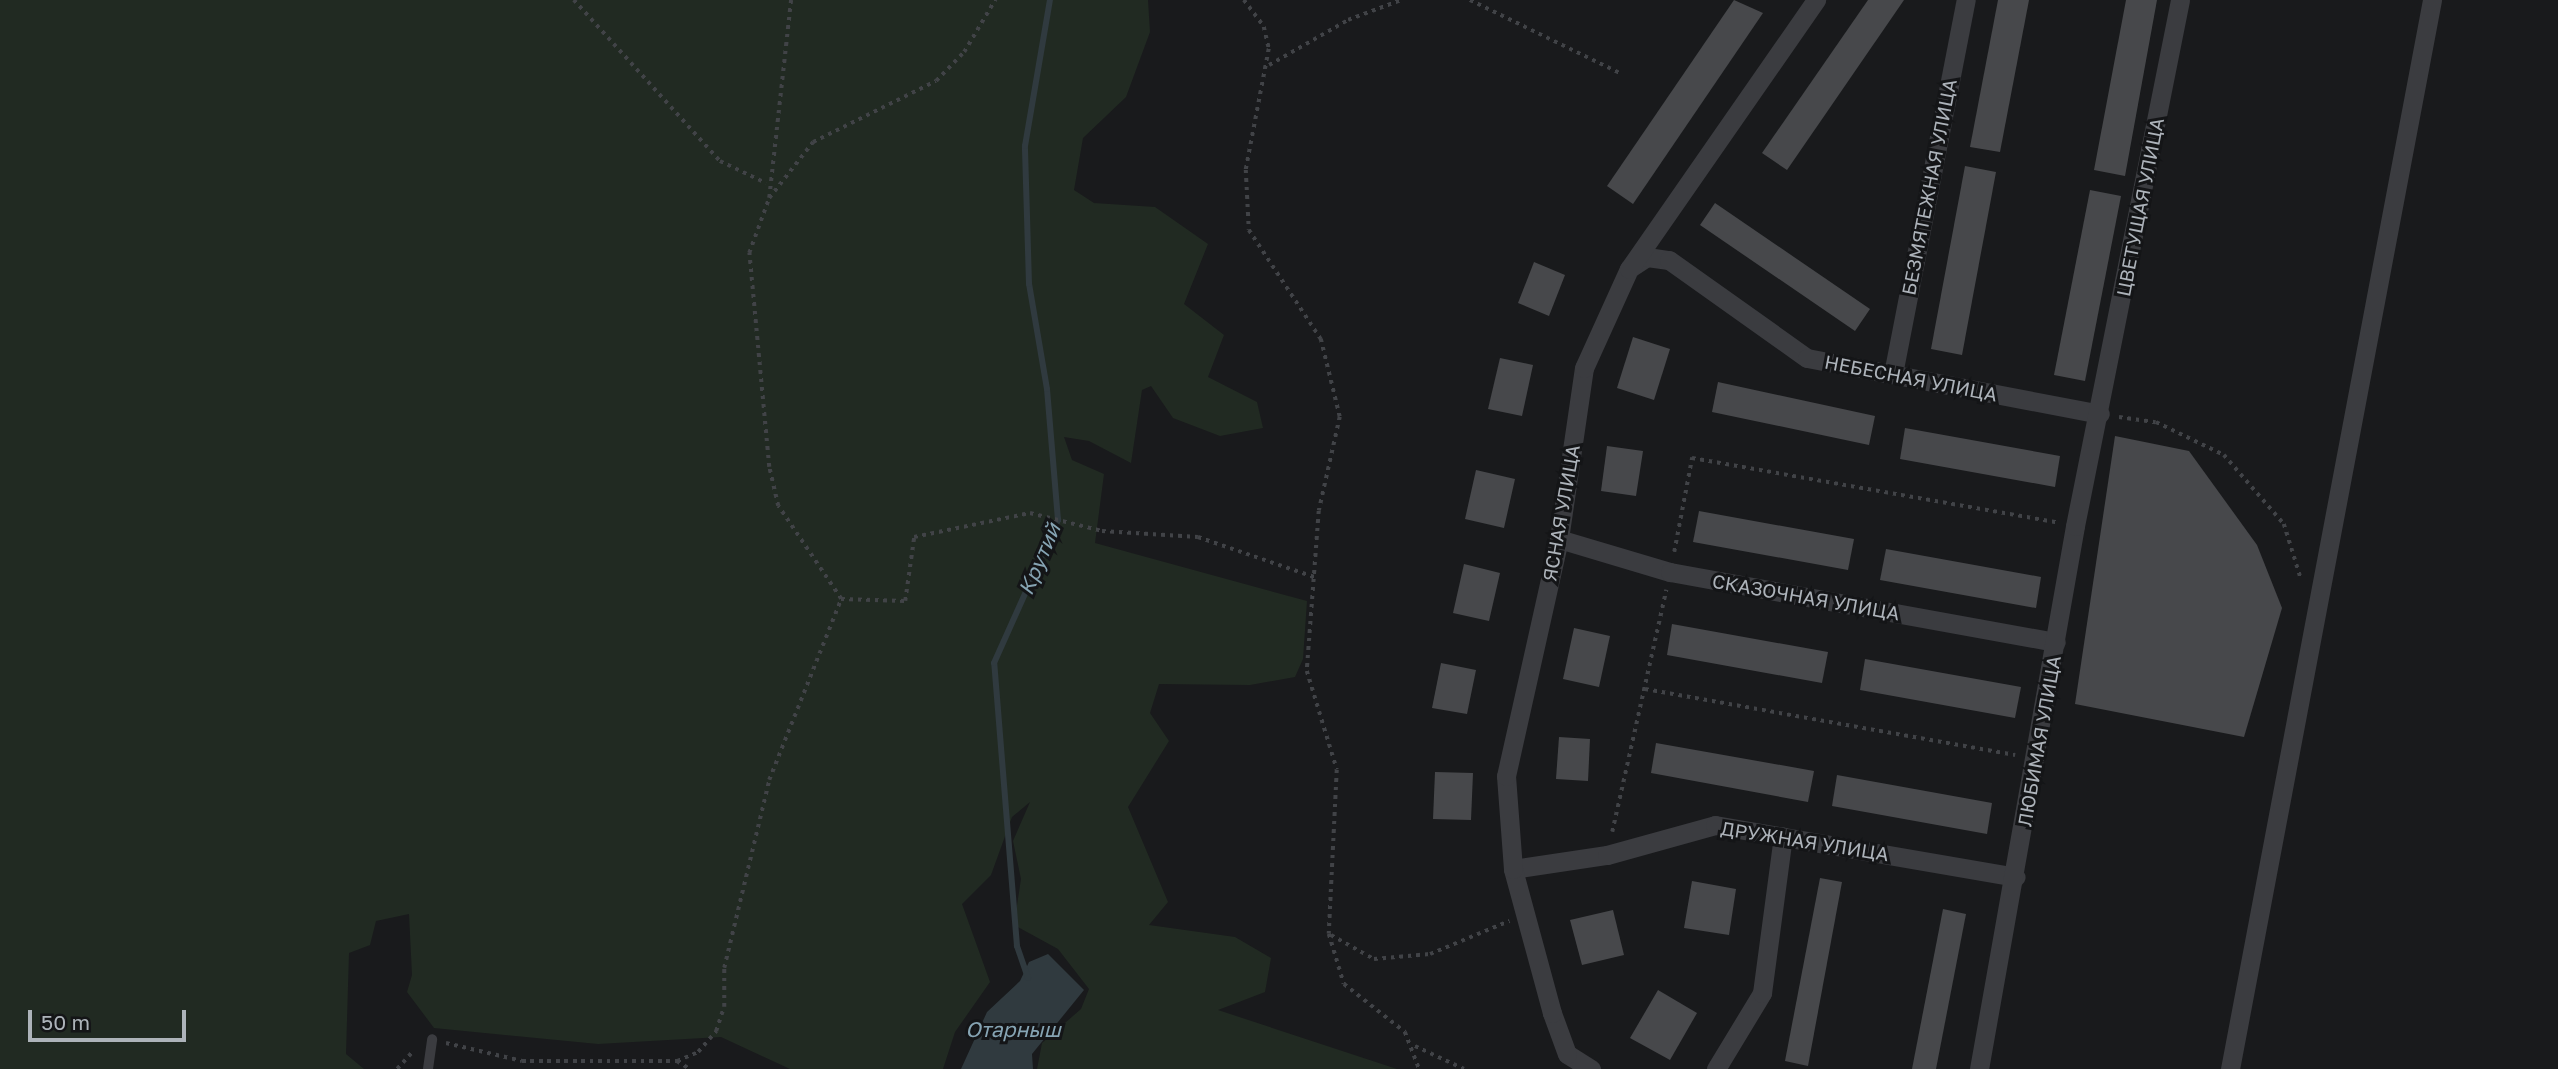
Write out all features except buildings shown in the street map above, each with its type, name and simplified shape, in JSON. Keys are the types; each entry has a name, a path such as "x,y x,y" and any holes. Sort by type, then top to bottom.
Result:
{"street":[{"name":"ЯСНАЯ УЛИЦА","path":"1591,1069 1567,1054 1513,869 1506,776 1559,539 1584,368 1629,269 1816,0"},
{"name":"БЕЗМЯТЕЖНАЯ УЛИЦА","path":"1893,374 1966,0"},
{"name":"ЦВЕТУЩАЯ УЛИЦА","path":"2100,414 2180,0"},
{"path":"2230,1069 2432,0"},
{"name":"НЕБЕСНАЯ УЛИЦА","path":"1629,269 1647,257 1669,260 1807,358 2100,414"},
{"name":"ЛЮБИМАЯ УЛИЦА","path":"1979,1069 2016,877 2075,526 2100,414"},
{"name":"СКАЗОЧНАЯ УЛИЦА","path":"1559,539 1670,572 2056,642"},
{"name":"ДРУЖНАЯ УЛИЦА","path":"1513,869 1607,855 1715,825 2016,877"},
{"path":"1716,1069 1762,993 1783,836"}],"lane":[{"path":"428,1069 432,1039"}],"path":[{"path":"574,0 720,161 766,183"},
{"path":"769,198 766,183 791,0"},
{"path":"841,599 778,506 769,467 749,253 769,198 813,142 936,81 964,52 995,0"},
{"path":"1244,0 1264,27 1269,65 1255,101 1246,170 1249,230 1316,328 1340,417 1319,510 1317,579 1307,671 1337,770 1329,934 1344,984 1414,1046 1464,1069"},
{"path":"1269,65 1348,20 1401,0"},
{"path":"1469,0 1622,74"},
{"path":"2100,414 2155,422 2224,455 2284,524 2303,586"},
{"path":"1692,458 2075,526"},
{"path":"841,599 905,601 914,537 1031,513 1079,525 1198,537 1317,579"},
{"path":"397,1069 432,1039 522,1061 677,1061 698,1052 716,1031 724,1007 724,968 769,779 841,599"},
{"path":"1607,855 1645,689 2036,759"},
{"path":"1329,934 1374,959 1430,954 1527,916"},
{"path":"1414,1046 1419,1069"},
{"path":"677,1061 690,1069"}],"shaded area":[{"path":"0,0 1148,0 1150,32 1126,97 1083,138 1074,190 1094,203 1155,207 1208,244 1184,304 1224,335 1208,377 1257,402 1263,428 1220,436 1173,418 1151,386 1142,390 1131,463 1089,441 1064,437 1072,460 1104,474 1095,543 1307,601 1303,659 1295,677 1250,685 1159,684 1150,713 1169,741 1128,807 1168,902 1149,925 1235,937 1271,958 1265,992 1218,1010 1397,1069 1037,1069 1042,1043 1081,1009 1089,989 1058,949 1014,925 1021,879 1013,841 1030,802 1012,817 991,875 962,904 990,982 955,1032 943,1069 790,1069 721,1037 598,1044 434,1028 407,992 412,975 409,914 376,921 370,945 349,953 346,1054 364,1069 0,1069"}],"water":[{"name":"Отарныш","path":"1048,954 1084,990 1032,1054 1033,1069 961,1069 987,1012 1020,981 1029,962"}],"waterway":[{"name":"Крутий","path":"1028,978 1017,946 994,663 1058,520 1047,389 1029,284 1025,146 1050,0"}]}
